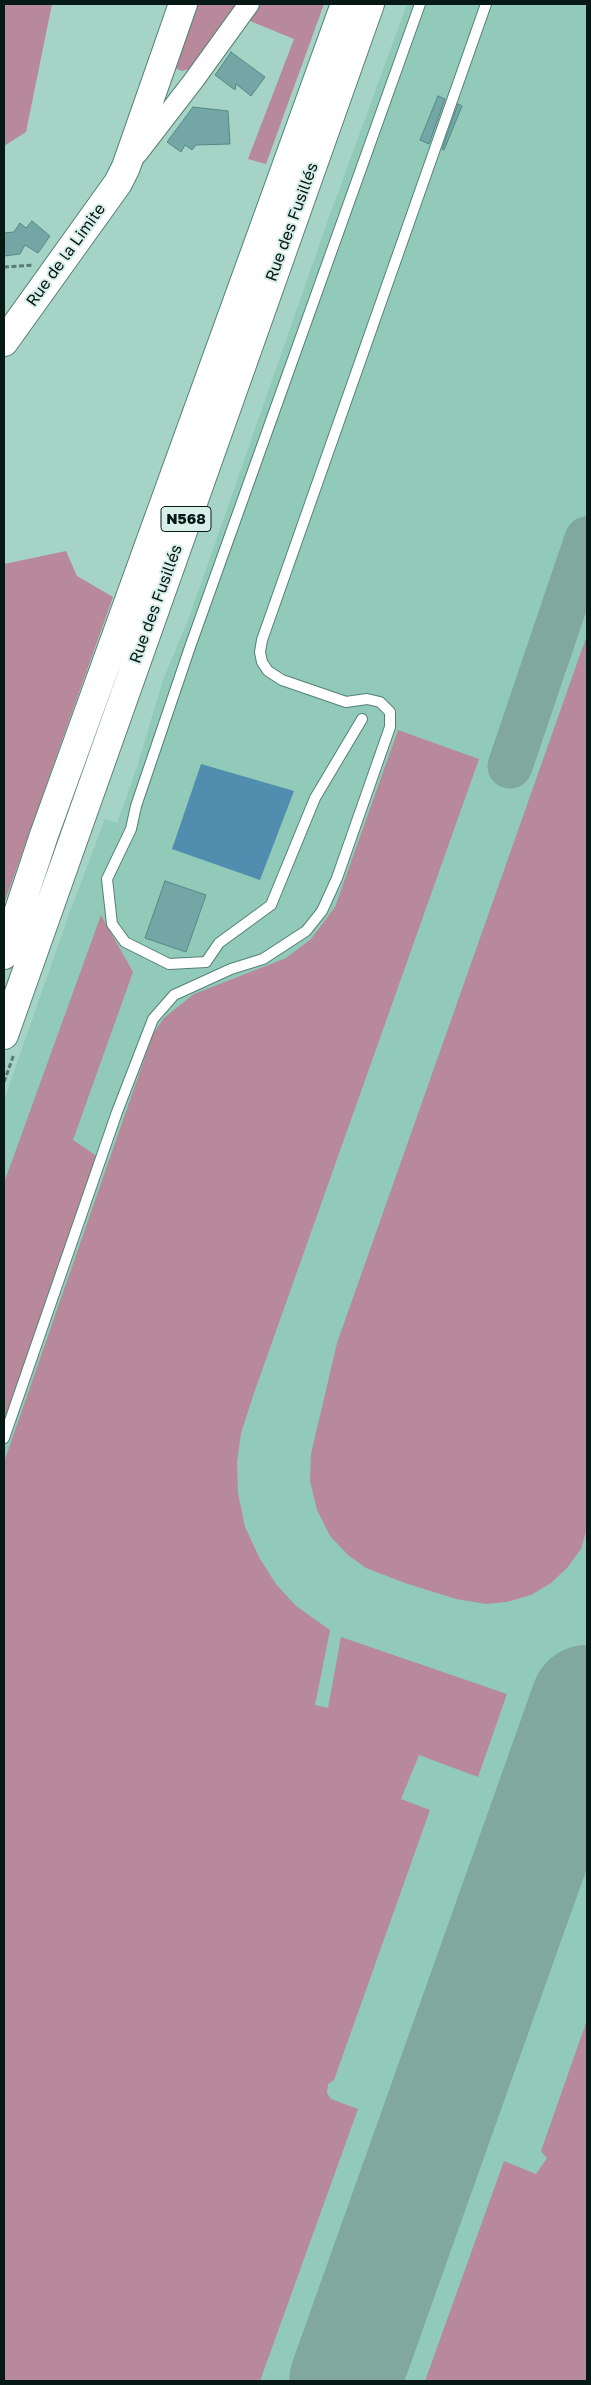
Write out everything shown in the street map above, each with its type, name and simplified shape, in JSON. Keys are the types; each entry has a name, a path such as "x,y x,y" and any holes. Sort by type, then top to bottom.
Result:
{"main road":[{"name":"Rue de la Limite","path":"4,342 118,183 126,167 183,4"},
{"name":"Rue des Fusillés","path":"4,955 44,835 345,4"},
{"name":"Rue des Fusillés","path":"4,1035 370,4"}],"street":[{"name":"Rue de la Limite","path":"126,167 194,80 249,4"}],"lane":[{"path":"206,962 170,964 125,942 112,924 107,879 131,829 136,806 190,647 420,4"},
{"path":"4,1438 117,1112 153,1018 174,995 212,978 263,959 306,931 322,911 336,878 390,727 390,712 380,702 367,699 346,702 282,680 268,672 262,662 260,652 265,630 486,4"},
{"path":"206,962 219,943 271,905 315,798 362,719"},
{"path":"206,962 212,978"}],"shaded area":[{"path":"4,4 52,4 26,132 4,146"},
{"path":"188,4 239,4 193,68 182,71 174,68"},
{"path":"249,4 324,4 266,164 248,159 294,39 250,21 243,12"},
{"path":"407,4 587,4 587,2381 4,2381 4,1100 69,914 105,819 117,823 137,767 163,680 190,615 328,220"},
{"path":"66,551 77,576 113,597 4,904 4,564"},
{"path":"587,635 587,1528 581,1549 567,1568 551,1583 531,1595 507,1602 486,1604 456,1599 405,1583 366,1568 348,1555 330,1536 317,1510 310,1481 311,1454 337,1343"},
{"path":"398,730 479,759 254,1393 241,1433 237,1462 238,1493 245,1527 260,1559 276,1584 296,1606 330,1630 315,1705 328,1708 341,1637 507,1694 478,1777 419,1755 401,1799 430,1810 334,2080 328,2084 327,2093 331,2099 358,2109 260,2381 4,2381 4,1462 153,1034 164,1018 194,994 286,958 311,939 335,907"},
{"path":"101,915 133,972 73,1140 101,1159 4,1438 4,1183"},
{"path":"587,2020 587,2381 425,2381 504,2161 536,2174 547,2158 541,2151"}],"water":[{"path":"201,764 294,791 260,880 172,849"}],"building":[{"path":"231,52 265,77 251,96 236,84 235,90 215,75"},
{"path":"438,96 445,99 429,144 420,140"},
{"path":"458,104 462,106 444,150 442,149"},
{"path":"193,107 228,111 230,144 196,145 192,150 185,145 181,152 167,142"},
{"path":"32,221 50,236 38,253 25,245 20,254 4,256 4,233 14,232 20,223 26,228"},
{"path":"165,881 206,895 186,952 145,938"}],"taxiway":[{"path":"510,766 587,539"}],"runway":[{"path":"345,2381 587,1701"}]}
